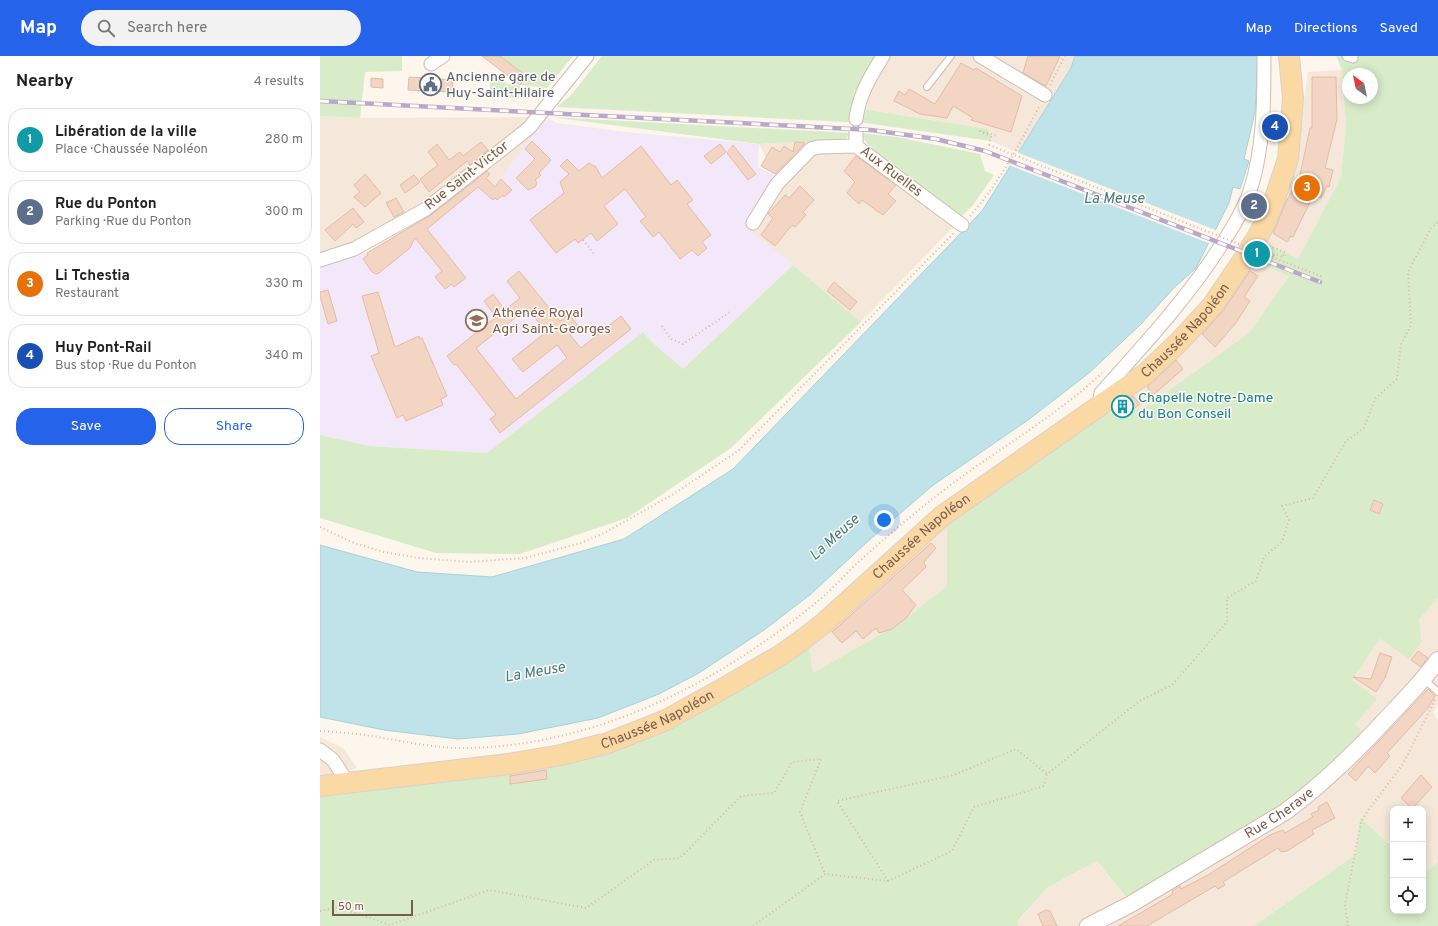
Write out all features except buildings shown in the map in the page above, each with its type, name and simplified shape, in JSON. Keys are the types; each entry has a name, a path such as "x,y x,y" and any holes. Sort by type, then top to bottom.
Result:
{"main road":[{"name":"Chaussée Napoléon","path":"320,786 348,784 509,764 561,755 608,742 666,720 722,689 802,640 842,607 942,516 1145,374 1180,341 1212,306 1244,259 1262,229 1274,201 1288,159 1293,98 1289,56"}],"street":[{"path":"431,64 443,56"},
{"name":"Rue Saint-Victor","path":"320,260 354,249 426,209 529,128 587,56"},
{"path":"856,119 857,107 863,91 883,56"},
{"path":"980,56 994,60 1045,95"},
{"path":"1099,405 1101,393 1179,305 1205,270 1231,231 1249,193 1260,148 1264,56"},
{"path":"1347,56 1353,58 1353,56"},
{"name":"Aux Ruelles","path":"753,223 777,184 811,149 856,140 962,225"},
{"name":"Rue Cherave","path":"1088,926 1131,904 1285,812 1302,800 1343,764 1424,679 1438,660"},
{"path":"320,750 333,760 348,784"}],"lane":[{"path":"927,87 951,56"},
{"path":"1424,679 1438,692"}],"path":[{"path":"997,136 980,131 991,137 989,145 1323,277"},
{"path":"320,527 354,543 384,552 418,558 456,562 526,558 581,543 606,532 672,495 738,451 962,225 982,202 1015,151"},
{"path":"753,926 825,874 888,881 952,851 974,807 1044,786 1047,774 1141,700 1172,685 1227,622 1227,598 1256,582 1264,557 1282,542 1289,520 1282,506 1313,498 1346,441 1364,428 1376,399 1397,379 1401,344 1411,325 1408,272 1431,228 1438,222"},
{"path":"583,240 594,254"},
{"path":"1266,245 1285,252 1283,257 1275,254 1272,257"},
{"path":"662,326 670,339 683,344 730,312"},
{"path":"320,731 366,735 414,744 475,747 567,734 598,726 654,704 726,666 790,622 826,594 852,568 936,496 1060,407 1106,368"},
{"path":"1348,926 1345,905 1361,822 1403,764 1438,696"},
{"path":"888,881 837,801 954,775 1016,749 1047,774"},
{"path":"320,911 338,907 390,925 489,890 586,908 654,860 680,858 741,796 774,793 792,762 821,759 800,812 825,874"}],"shaded area":[{"path":"876,56 1075,56 1071,68 1019,153 991,141 989,129 862,109 851,118 853,95"},
{"path":"1342,70 1342,104 1344,104 1346,127 1341,177 1298,259 1264,242 1295,161 1308,72"},
{"path":"320,116 360,118 547,117 495,187 481,173 320,265"},
{"path":"547,117 557,123 626,132 759,144 758,167 776,176 744,226 793,265 683,369 643,332 487,453 369,446 320,435 320,266 357,253 367,253 422,218 481,173 495,186"},
{"path":"794,142 808,143 818,150 861,150 958,222 861,322 793,265 743,226 776,176 759,144"},
{"path":"1248,259 1289,276 1249,333 1150,404 1118,418 1104,408"},
{"path":"947,520 947,586 897,625 812,674 809,648"},
{"path":"1438,598 1438,705 1433,712 1438,720 1438,862 1426,872 1426,806 1390,806 1390,845 1360,817 1356,854 1254,926 1019,926 1017,923 1048,887 1097,861 1130,904 1368,737 1355,724 1352,680 1380,639 1409,659 1422,642 1419,620"},
{"path":"320,737 343,748 357,768 320,780"}],"green space":[{"path":"320,56 402,56 402,71 365,72 360,118 320,116"},
{"path":"500,56 573,56 547,88 520,85 526,76"},
{"path":"602,56 876,56 853,95 852,118 862,109 989,129 991,141 865,123 557,107 572,94"},
{"path":"1336,56 1438,56 1438,598 1419,620 1422,642 1409,659 1380,639 1352,680 1377,699 1355,724 1369,738 1323,782 1131,904 1097,861 1048,887 1017,922 1019,926 320,926 320,795 547,767 809,647 813,673 897,625 947,586 947,520 1104,408 1118,418 1150,404 1249,333 1289,276 1248,259 1264,242 1298,259 1341,177 1346,127 1344,104 1378,104 1378,68 1342,68 1342,70"},
{"path":"491,73 501,75 500,82 521,86 519,98 489,95"},
{"path":"550,117 850,133 842,144 794,142 759,144"},
{"path":"860,133 897,137 980,154 985,171 994,175 973,205 962,216 955,215 872,151"},
{"path":"793,265 861,322 731,448 627,518 520,554 436,553 320,518 320,435 369,446 487,453 643,332 683,369"},
{"path":"1360,817 1390,845 1390,914 1426,914 1426,872 1438,862 1438,926 1254,926 1356,854"}],"water":[{"name":"La Meuse","path":"1075,56 1258,56 1255,112 1244,159 1249,161 1240,189 1233,187 1229,203 1196,268 1174,288 1140,325 1089,373 1028,420 932,486 866,543 811,594 764,630 699,673 659,694 598,718 518,734 458,739 384,730 320,717 320,545 417,572 492,577 624,539 733,469 982,211 1071,68"}],"pier":[{"path":"1017,152 1218,231 1211,244 1009,165"}],"railway":[{"path":"320,101 871,130 936,139 985,151 1320,282"}],"place":[{"name":"Ancienne gare de Huy-Saint-Hilaire","path":"431,85"},
{"name":"Huy Pont-Rail","path":"1275,127"},
{"name":"Li Tchestia","path":"1307,188"},
{"name":"Rue du Ponton","path":"1254,206"},
{"name":"Libération de la ville","path":"1257,254"},
{"name":"Athenée Royal Agri Saint-Georges","path":"477,321"},
{"name":"Chapelle Notre-Dame du Bon Conseil","path":"1123,406"}]}
